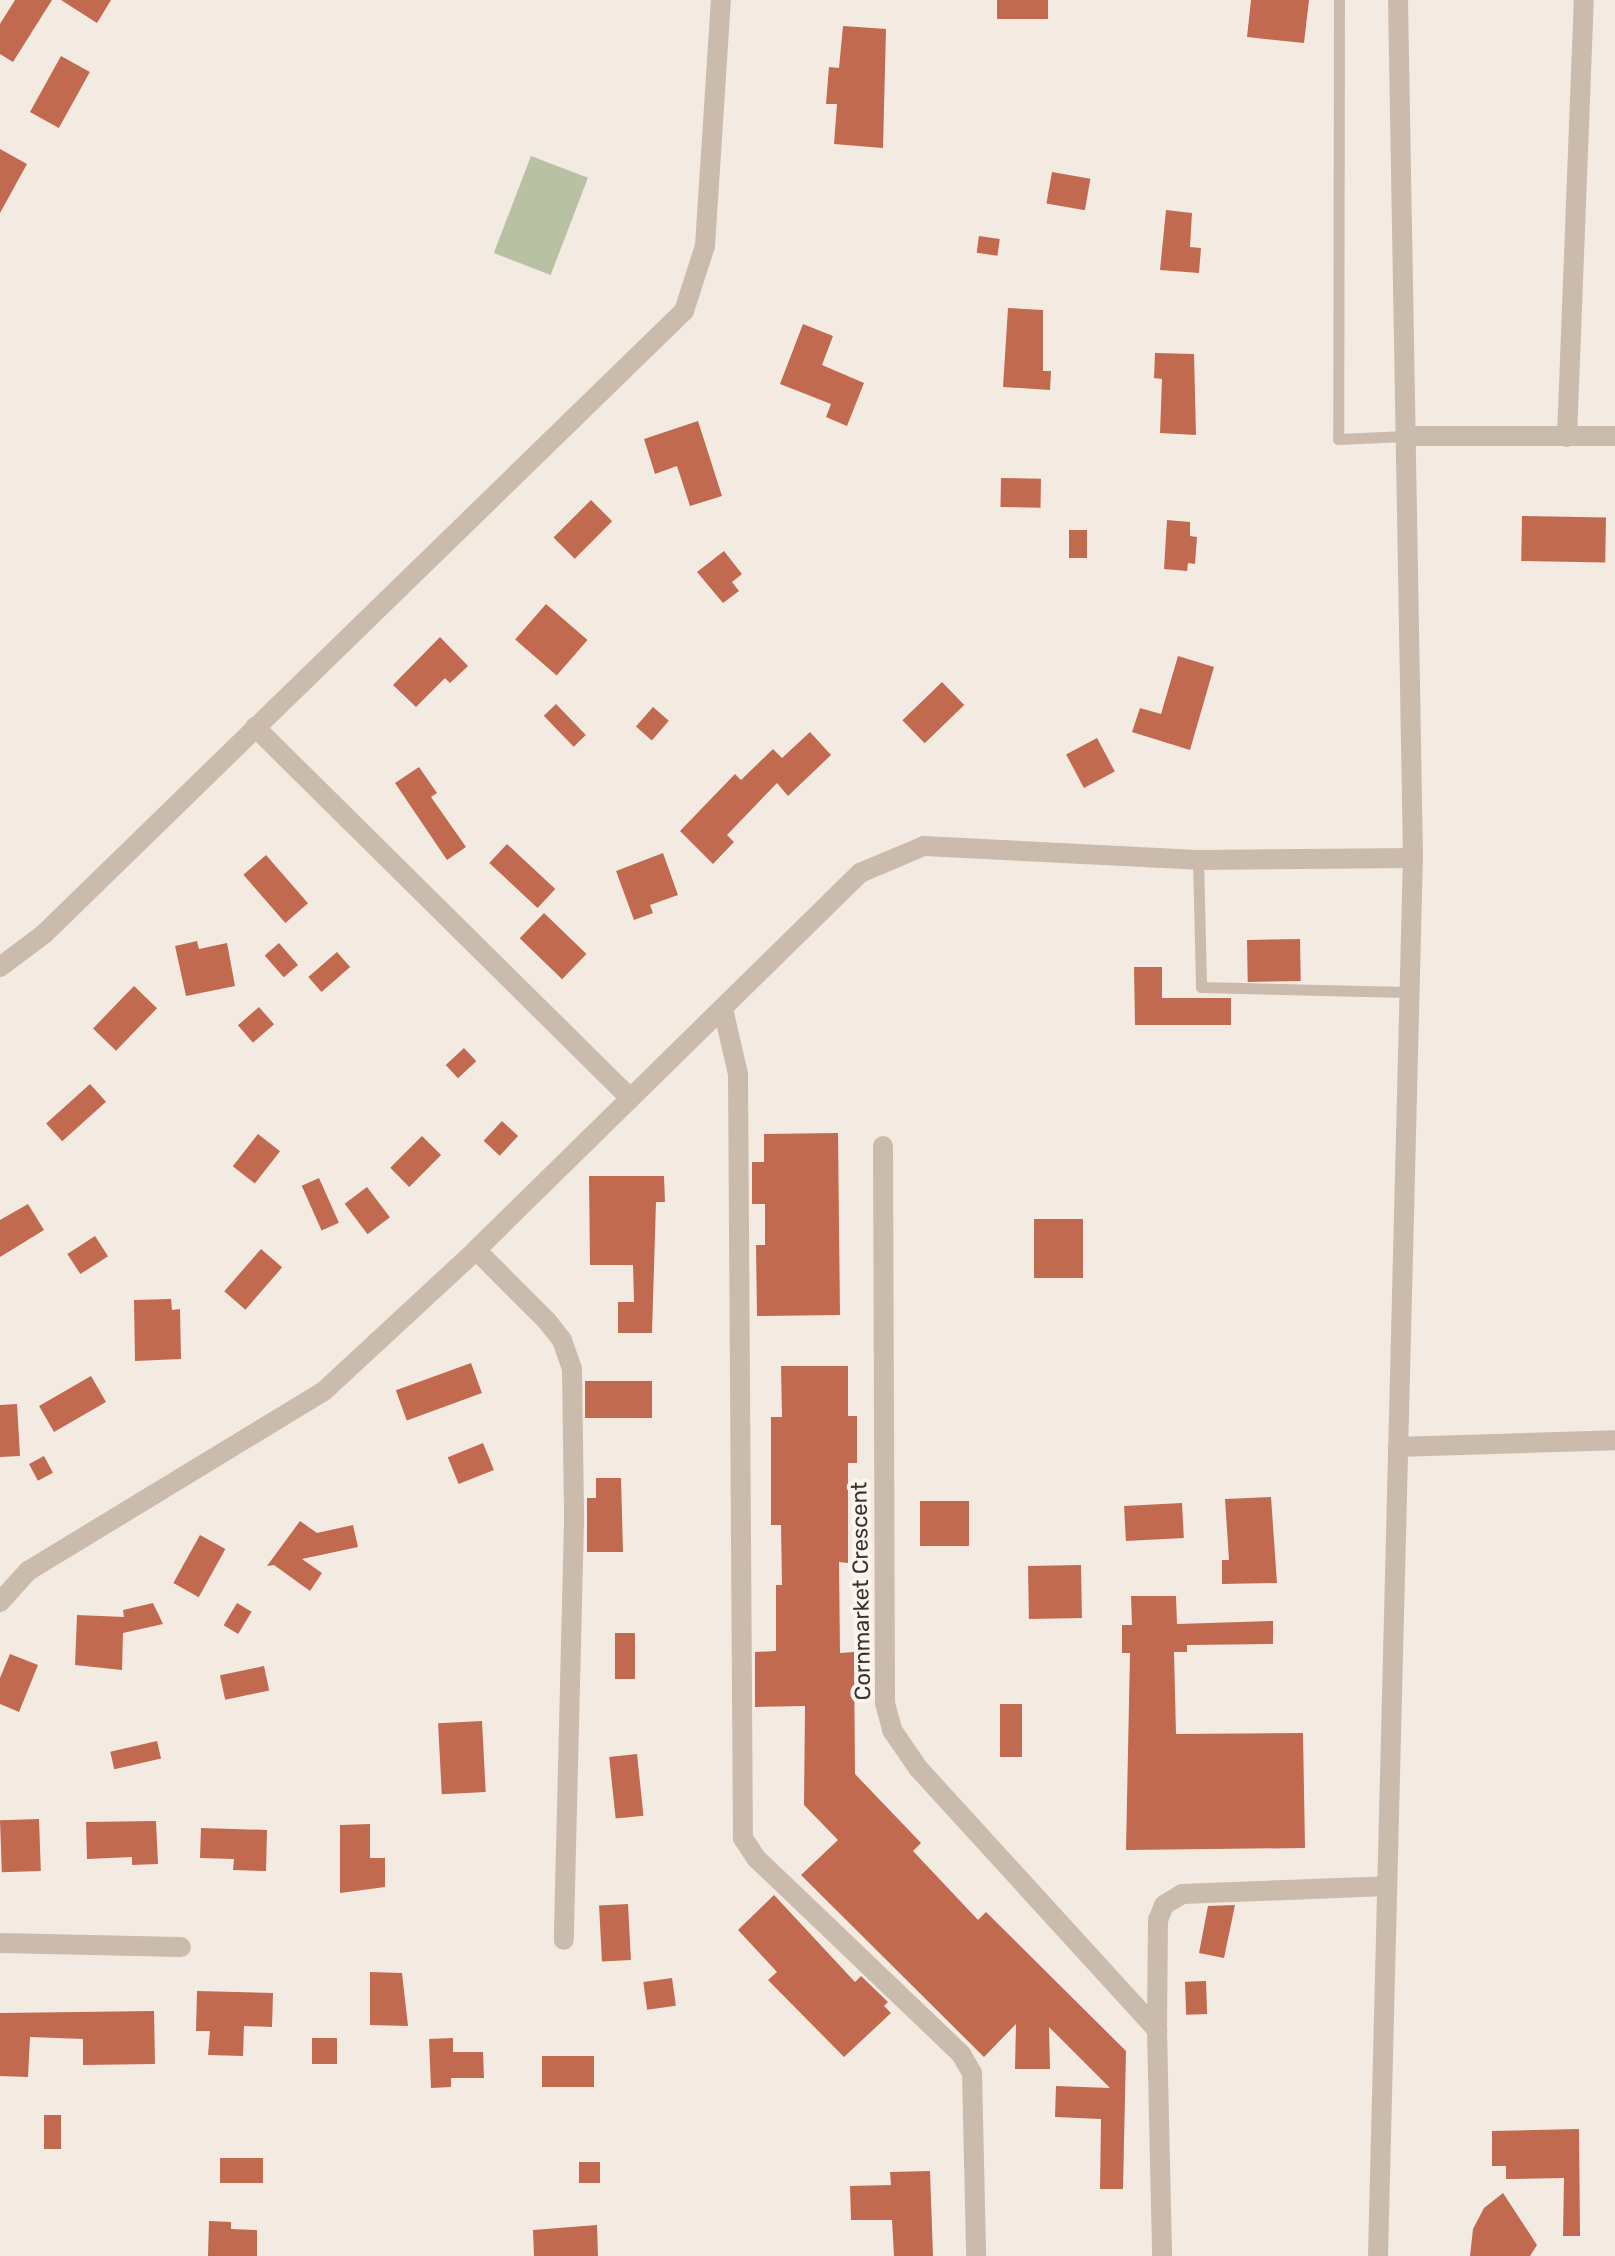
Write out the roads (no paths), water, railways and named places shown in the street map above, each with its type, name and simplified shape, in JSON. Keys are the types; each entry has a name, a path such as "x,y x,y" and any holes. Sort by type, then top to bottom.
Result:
{"street":[{"path":"0,967 44,934 684,311 705,246 721,0"},
{"path":"1378,2256 1407,992 1413,858 1398,0"},
{"path":"1567,437 1584,0"},
{"path":"1405,436 1615,436"},
{"path":"255,727 630,1098"},
{"path":"0,1602 28,1571 324,1391 476,1250 860,873 924,846 1198,860 1413,858"},
{"path":"723,1009 738,1074 743,1838 756,1858 967,2064 974,2092 976,2256"},
{"name":"Cornmarket Crescent","path":"883,1146 885,1703 892,1730 918,1768 1157,2030"},
{"path":"476,1250 547,1321 562,1340 572,1369 574,1536 564,1940"},
{"path":"1398,1447 1615,1440"},
{"path":"1162,2256 1157,2030 1158,1920 1164,1905 1182,1894 1387,1886"},
{"path":"0,1943 181,1947"}],"lane":[{"path":"1339,0 1338,439 1405,436"},
{"path":"1198,860 1201,987 1407,992"}]}
